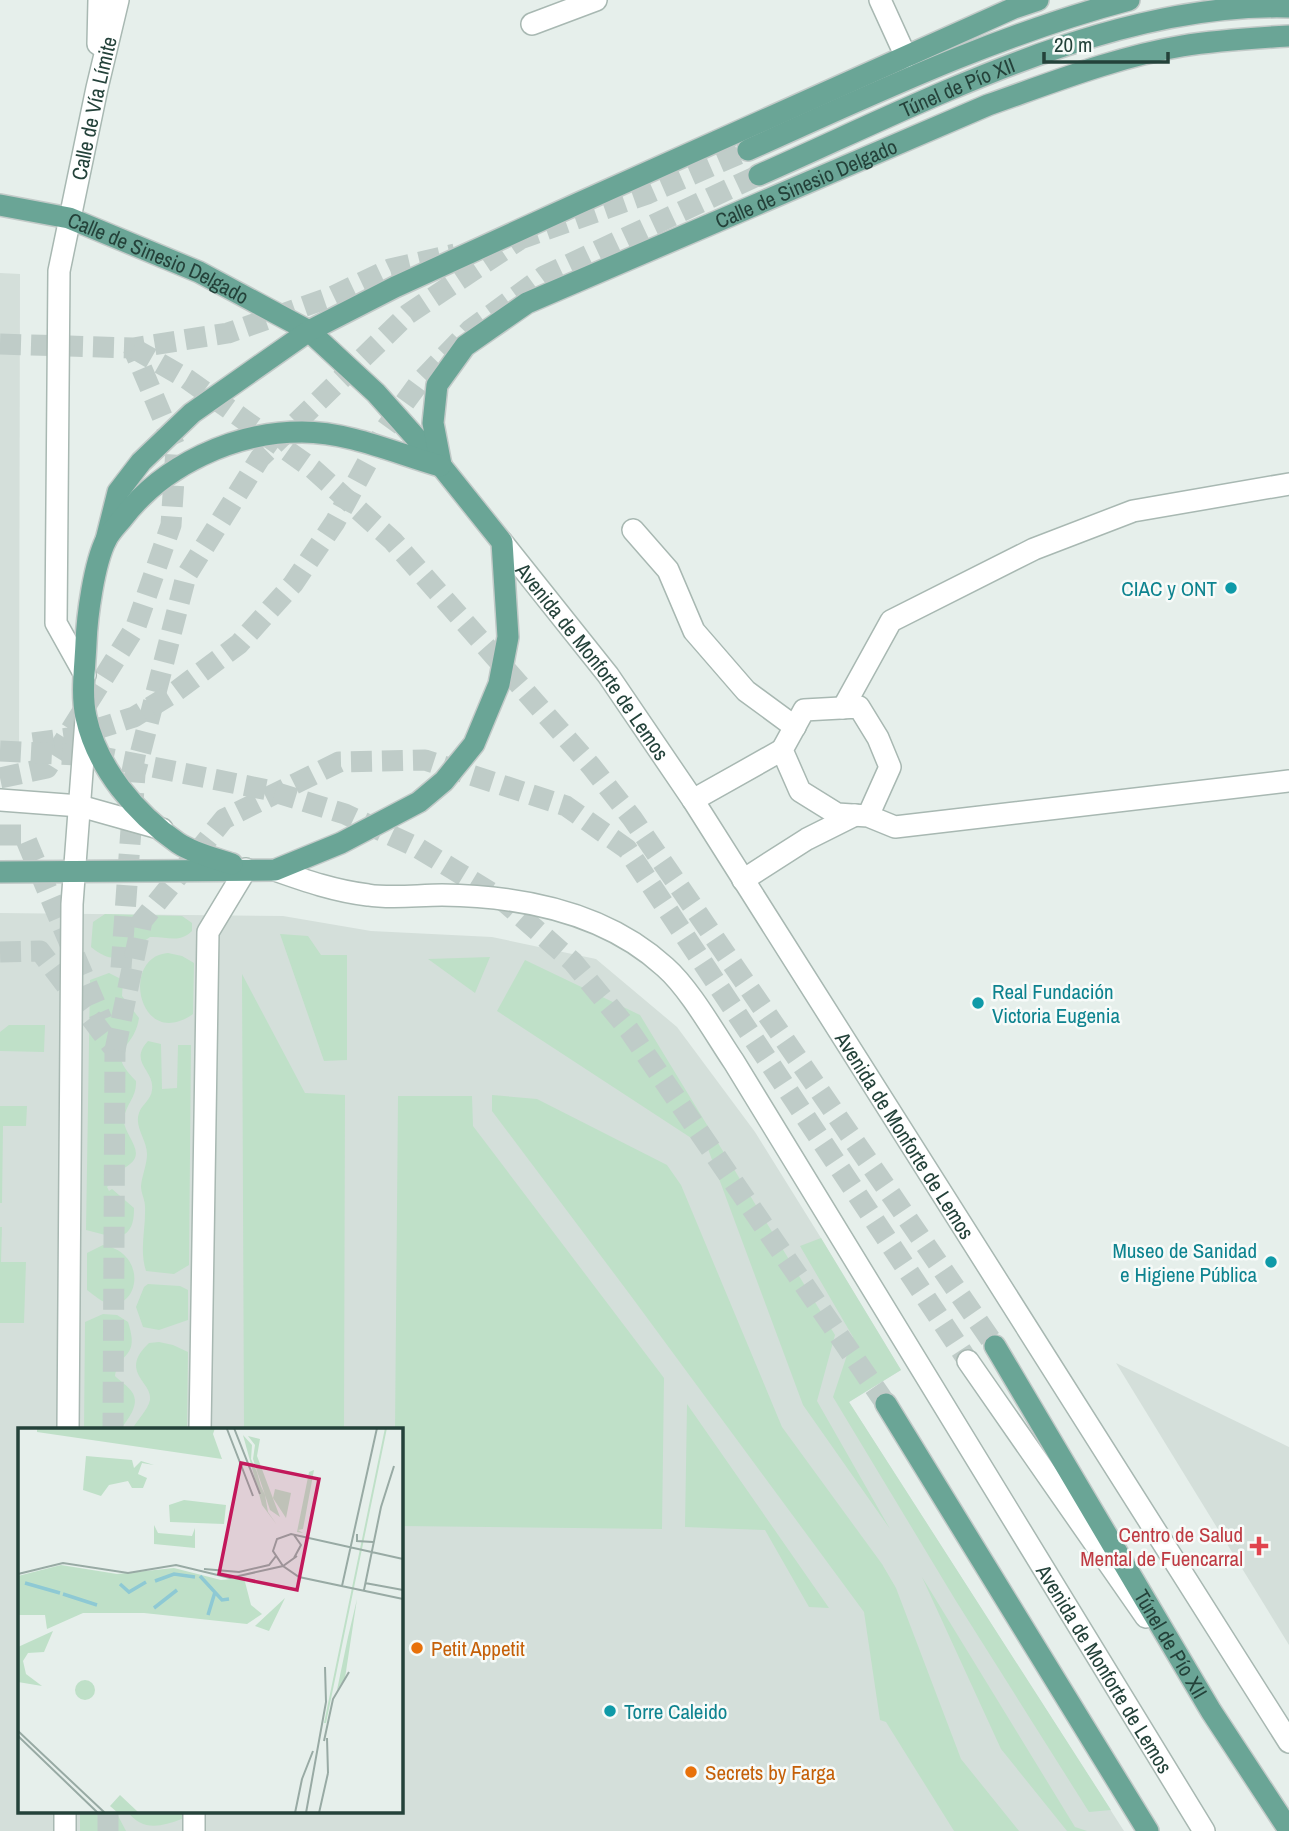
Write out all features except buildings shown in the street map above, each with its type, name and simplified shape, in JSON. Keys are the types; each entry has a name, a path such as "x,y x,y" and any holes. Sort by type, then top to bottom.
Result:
{"main road":[{"path":"106,540 118,492 141,462 192,413 309,331 396,287 734,132 1014,8 1038,0"},
{"name":"Túnel de Pío XII","path":"748,150 991,44 1071,15 1129,0"},
{"name":"Túnel de Pío XII","path":"759,175 978,78 1043,53 1116,31 1184,15 1289,7"},
{"name":"Calle de Sinesio Delgado","path":"442,467 433,423 437,385 465,346 527,303 988,105 1065,78 1129,58 1181,46 1239,39 1289,37"},
{"name":"Calle de Sinesio Delgado","path":"0,205 69,218 199,272 309,331"},
{"name":"Avenida de Monforte de Lemos","path":"0,872 275,870 341,843 419,802 444,781 474,744 499,684 508,637 502,542 442,467 376,393 309,331"},
{"name":"Avenida de Monforte de Lemos","path":"246,869 179,844 125,796 100,757 86,716 85,675 93,583 106,540 134,503 170,472 211,450 255,437 302,432 348,437 442,467"},
{"name":"Túnel de Pío XII","path":"995,1346 1211,1711 1289,1830"},
{"path":"886,1404 1148,1831"}],"street":[{"path":"97,88 99,0"},
{"name":"Calle de Vía Límite","path":"85,675 57,623 59,271 118,0"},
{"path":"532,24 596,0"},
{"path":"880,0 906,57"},
{"path":"844,708 891,621 1034,549 1133,511 1289,484"},
{"path":"633,530 668,570 694,631 746,691 795,727"},
{"name":"Avenida de Monforte de Lemos","path":"502,542 608,675 693,800 1289,1742"},
{"path":"693,800 782,750 804,710 859,707 878,738 890,767 862,816 807,839 743,880"},
{"name":"Avenida de Monforte de Lemos","path":"76,870 86,716"},
{"path":"782,750 800,791 837,814 862,816 895,827 1289,781"},
{"name":"Avenida de Monforte de Lemos","path":"0,800 80,806 162,829"},
{"path":"200,1428 208,932 246,869"},
{"path":"68,1428 72,904 76,870"},
{"name":"Avenida de Monforte de Lemos","path":"275,870 327,888 370,896 444,895 506,901 569,912 622,934 667,968 734,1062 1204,1831"},
{"path":"968,1361 1211,1711"}],"shaded area":[{"path":"0,273 20,274 19,757 0,757"},
{"path":"0,913 283,916 371,931 492,937 596,959 677,1027 755,1132 901,1370 849,1402 1124,1831 0,1831"},
{"name":"Centro de Salud Mental de Fuencarral","path":"1116,1363 1289,1447 1289,1645"}],"green space":[{"path":"105,914 182,916 192,923 192,931 177,938 150,937 122,956 108,957 91,947 93,922"},
{"path":"280,934 308,936 321,955 347,955 347,1060 324,1061"},
{"path":"168,953 182,956 194,963 193,1014 174,1022 159,1021 148,1012 142,999 140,984 144,970 153,958"},
{"path":"490,957 475,993 428,959"},
{"path":"525,960 640,1015 835,1335 817,1401 890,1529 803,1405 708,1149 497,1011"},
{"path":"109,973 123,980 122,996 139,1018 132,1038 121,1056 126,1070 136,1081 124,1124 136,1154 130,1164 111,1177 111,1183 107,1187 134,1208 131,1226 117,1238 86,1230 90,980"},
{"path":"242,974 305,1093 345,1095 344,1428 244,1428"},
{"path":"9,1025 45,1025 44,1052 0,1051 0,1032"},
{"path":"148,1041 161,1044 162,1089 177,1088 178,1045 191,1045 189,1265 174,1274 146,1271 143,1255 145,1207 141,1186 147,1154 138,1118 152,1090 150,1077 141,1061"},
{"path":"492,1095 537,1099 667,1165 681,1185 782,1427 882,1564 896,1588 961,1759 1019,1831 954,1831 886,1722 880,1720 864,1612 492,1111"},
{"path":"398,1096 472,1096 473,1126 664,1378 662,1529 402,1526 402,1428 395,1428"},
{"path":"0,1106 27,1106 26,1126 3,1126 2,1203 0,1203"},
{"path":"0,1227 1,1262 26,1262 24,1323 0,1323"},
{"path":"821,1238 901,1370 849,1402 1111,1810 1089,1812 956,1601 833,1397 853,1337 800,1246"},
{"path":"103,1245 117,1250 127,1258 133,1268 133,1288 121,1302 108,1303 87,1290 87,1253"},
{"path":"148,1284 180,1286 188,1290 188,1320 159,1330 143,1327 136,1307 144,1287"},
{"path":"103,1314 117,1315 128,1322 132,1342 115,1376 130,1390 135,1402 121,1428 84,1428 85,1322"},
{"path":"149,1343 173,1345 188,1352 187,1428 133,1428 150,1400 150,1394 136,1369 140,1353"},
{"path":"687,1404 829,1608 809,1607 765,1530 685,1527"},
{"path":"922,1577 1075,1827 1087,1831 1067,1831 1001,1749"},
{"path":"80,1814 117,1814 126,1831 80,1831"},
{"path":"130,1814 182,1814 182,1819 152,1826"}],"tunnel":[{"path":"517,240 647,194 748,150"},
{"path":"33,743 69,738 134,717 175,692 239,644 293,584 335,522 386,428 419,383 470,330 544,276 759,175"},
{"path":"121,968 135,774 186,576 260,458 408,314 519,240"},
{"path":"0,344 133,348 228,333 331,297 390,269 455,254"},
{"path":"0,778 47,768 136,626 171,525 176,449 133,348"},
{"path":"133,348 187,379 313,469 393,541 591,766 632,818 995,1346"},
{"path":"0,751 97,756 268,790 345,814 418,848 500,898 573,962 629,1030 886,1404"},
{"path":"115,1050 142,921 224,819 339,762 425,760 566,806 627,849 968,1361"},
{"path":"0,835 24,835 102,1020"},
{"path":"0,952 40,951 115,1050 113,1428"},
{"path":"108,1814 108,1831"}],"place":[{"name":"CIAC y ONT","path":"1231,588"},
{"name":"Real Fundación Victoria Eugenia","path":"978,1003"},
{"name":"Museo de Sanidad e Higiene Pública","path":"1271,1262"},
{"name":"Centro de Salud Mental de Fuencarral","path":"1259,1546"},
{"name":"Petit Appetit","path":"417,1648"},
{"name":"Torre Caleido","path":"610,1711"},
{"name":"Secrets by Farga","path":"691,1772"}]}
